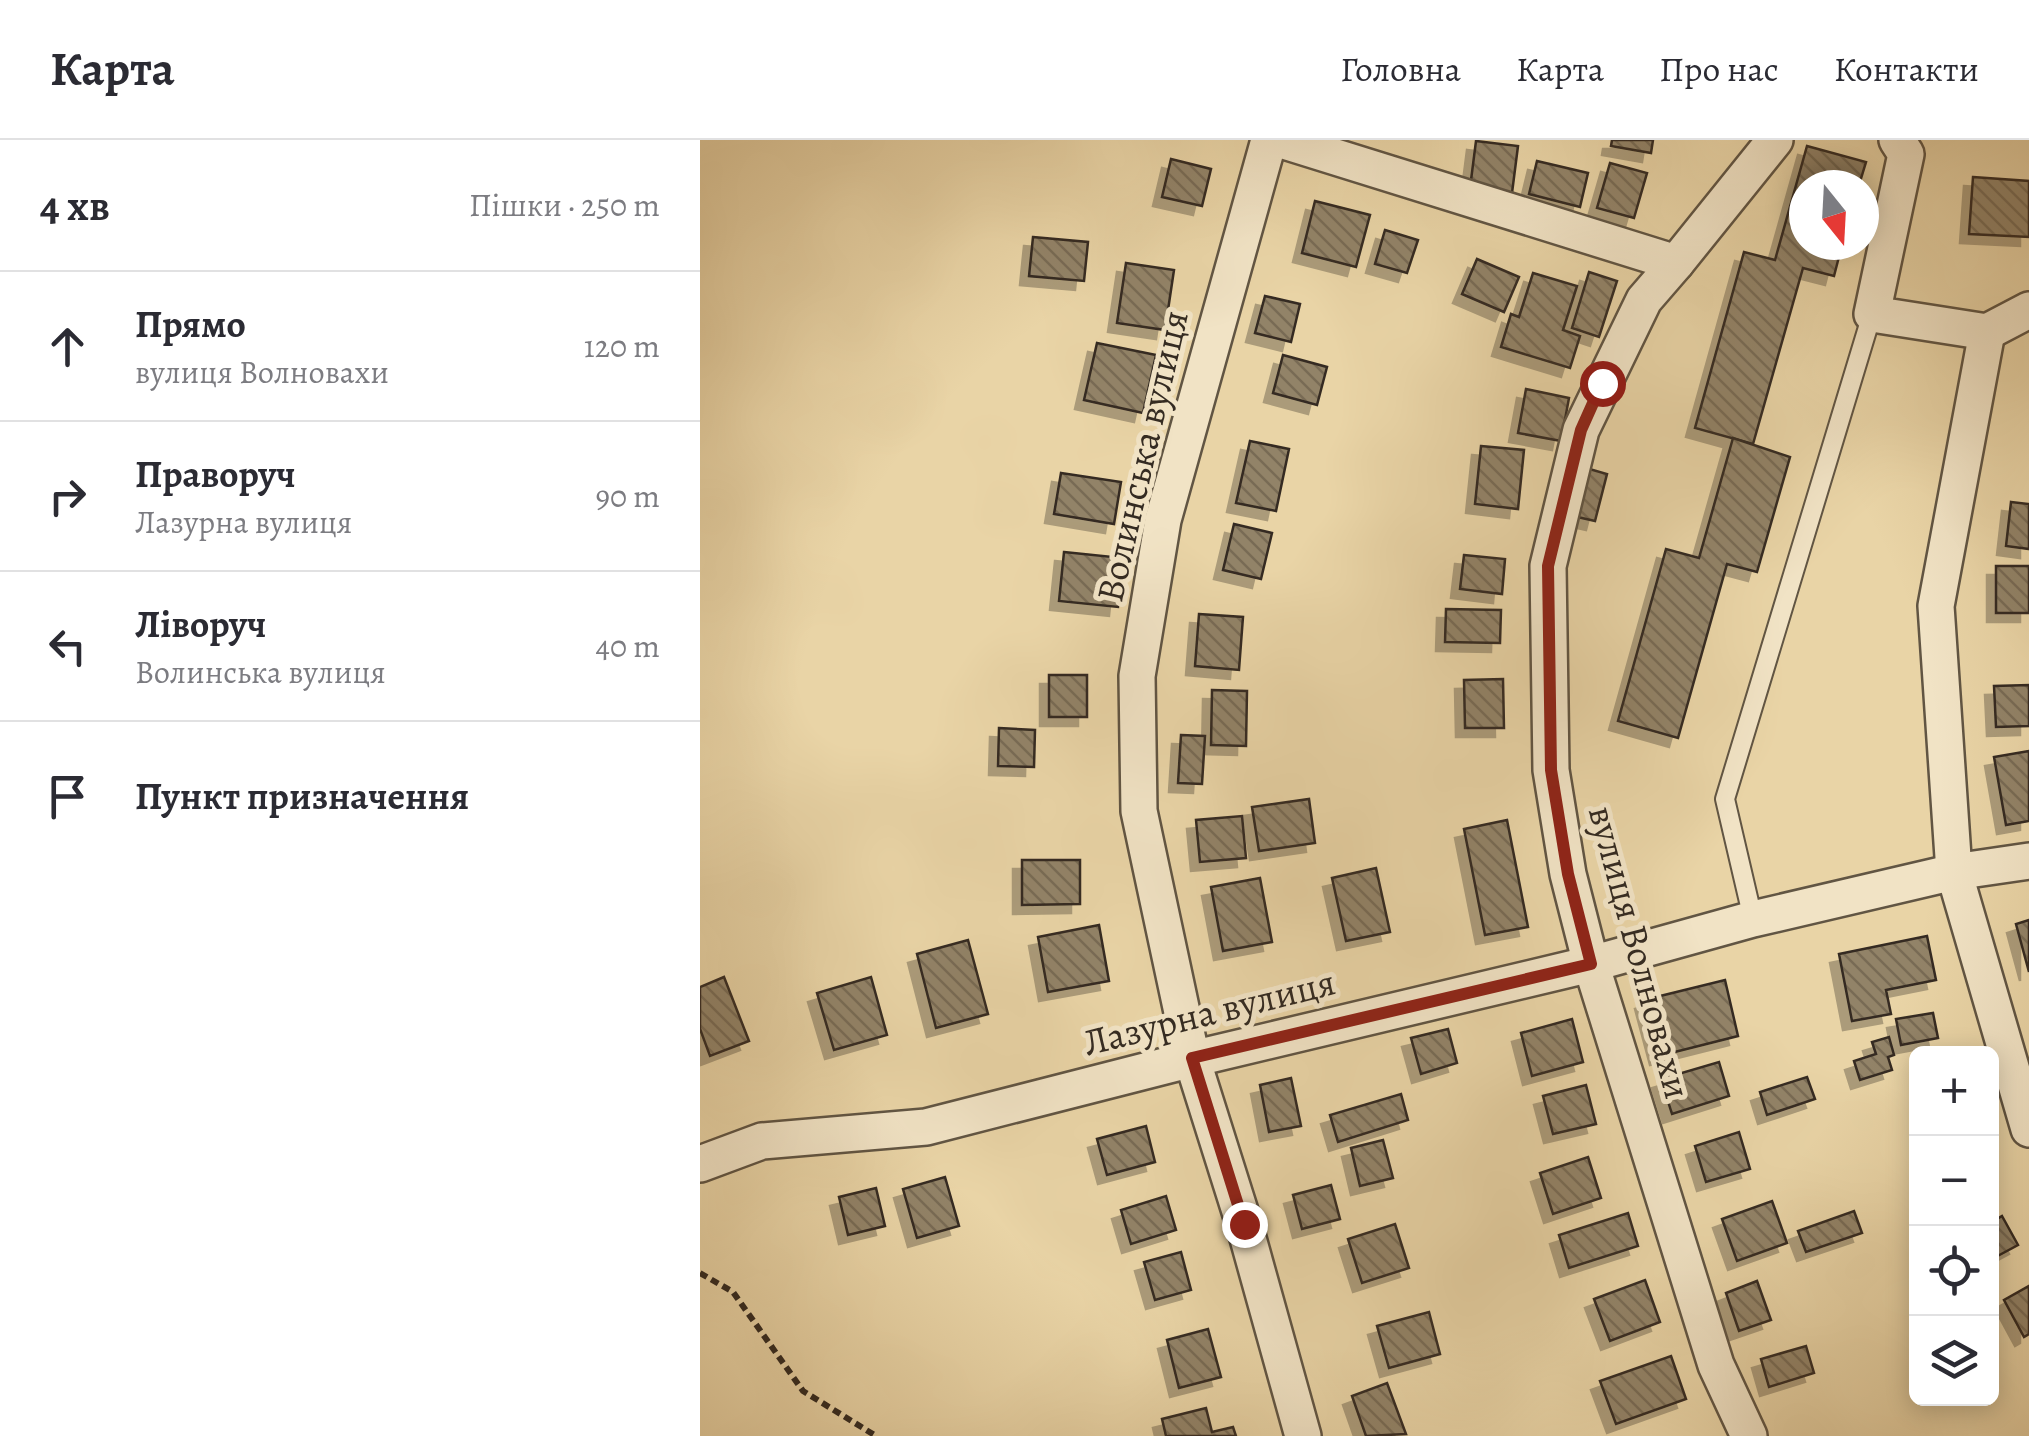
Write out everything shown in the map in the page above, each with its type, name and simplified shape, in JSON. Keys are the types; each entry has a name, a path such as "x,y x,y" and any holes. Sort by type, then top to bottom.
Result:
{"street":[{"name":"Волинська вулиця","path":"1269,140 1162,520 1136,676 1139,811 1192,1058 1244,1224 1303,1436"},
{"path":"1282,140 1676,262"},
{"name":"вулиця Волновахи","path":"1749,1436 1716,1365 1591,964 1568,874 1551,770 1548,566 1581,430 1644,300 1775,140"},
{"path":"1896,140 1906,154 1872,314 1987,332 2029,310"},
{"path":"1987,332 1936,606 1954,872 2029,1129"},
{"name":"Лазурна вулиця","path":"700,1164 762,1141 926,1127 1192,1058 1591,964 1753,920 1954,872 2029,861"}],"lane":[{"path":"1753,920 1725,799 1872,314"}],"path":[{"path":"700,1272 733,1292 803,1392 876,1436"}],"building":[{"path":"1612,140 1653,140 1651,153 1611,146"},
{"path":"1476,141 1518,146 1512,193 1470,188"},
{"path":"1807,146 1866,162 1864,170 1800,170"},
{"path":"1171,159 1211,169 1202,206 1162,197"},
{"path":"1537,161 1588,173 1580,207 1529,194"},
{"path":"1610,163 1647,173 1634,218 1597,208"},
{"path":"1973,177 2029,181 2029,237 1969,234"},
{"path":"1315,201 1370,215 1356,267 1302,253"},
{"path":"1789,210 1789,260 1838,260 1834,276 1803,268 1753,444 1695,428 1744,252 1775,260"},
{"path":"1385,230 1418,240 1407,273 1375,264"},
{"path":"1033,237 1088,242 1084,281 1029,276"},
{"path":"1477,259 1519,277 1504,312 1462,294"},
{"path":"1126,263 1174,270 1165,330 1117,323"},
{"path":"1589,272 1617,281 1599,337 1572,328"},
{"path":"1533,273 1577,286 1563,330 1580,336 1570,368 1501,347 1511,314 1519,317"},
{"path":"1265,296 1300,304 1291,342 1255,333"},
{"path":"1097,343 1156,355 1143,413 1084,400"},
{"path":"1283,355 1327,367 1317,405 1273,393"},
{"path":"1526,389 1569,398 1561,441 1518,433"},
{"path":"1733,438 1790,457 1757,572 1727,564 1678,738 1618,721 1666,549 1699,558"},
{"path":"1250,441 1289,449 1276,511 1236,503"},
{"path":"1481,446 1524,450 1518,509 1475,504"},
{"path":"1586,468 1607,474 1595,521 1573,516"},
{"path":"1061,473 1121,482 1114,524 1054,514"},
{"path":"2011,502 2029,504 2029,549 2006,546"},
{"path":"1234,524 1272,533 1261,579 1223,570"},
{"path":"1064,552 1123,558 1118,607 1059,601"},
{"path":"1464,555 1505,559 1502,594 1460,589"},
{"path":"1996,566 2029,566 2029,613 1996,613"},
{"path":"1446,609 1501,610 1500,643 1445,642"},
{"path":"1199,614 1243,617 1239,670 1195,666"},
{"path":"1049,675 1087,675 1087,717 1049,717"},
{"path":"1503,679 1504,728 1465,728 1464,680"},
{"path":"2029,685 2029,726 1996,727 1994,686"},
{"path":"1212,690 1247,691 1246,746 1211,745"},
{"path":"999,728 1035,730 1034,767 998,766"},
{"path":"1181,735 1205,736 1202,784 1178,783"},
{"path":"2029,751 2029,821 2006,825 1994,757"},
{"path":"1309,799 1315,843 1259,851 1252,807"},
{"path":"1242,816 1246,858 1200,862 1196,820"},
{"path":"1507,820 1528,927 1485,935 1464,829"},
{"path":"1022,860 1080,860 1080,904 1022,905"},
{"path":"1376,868 1390,932 1346,941 1332,878"},
{"path":"1260,878 1272,942 1223,951 1211,887"},
{"path":"2029,920 2029,972 2016,924"},
{"path":"1099,925 1109,981 1048,992 1038,937"},
{"path":"1927,936 1936,980 1886,990 1891,1014 1852,1021 1839,954"},
{"path":"968,940 988,1014 936,1028 917,954"},
{"path":"724,977 749,1041 710,1056 700,1029 700,987"},
{"path":"871,977 887,1035 834,1050 817,993"},
{"path":"1725,980 1738,1036 1659,1056 1644,1000"},
{"path":"1933,1013 1938,1038 1901,1045 1896,1019"},
{"path":"1572,1019 1583,1062 1532,1076 1521,1033"},
{"path":"1448,1029 1457,1063 1421,1074 1411,1038"},
{"path":"1889,1037 1894,1055 1888,1057 1892,1070 1860,1080 1854,1061 1876,1054 1872,1042"},
{"path":"1719,1062 1729,1096 1672,1114 1661,1079"},
{"path":"1807,1077 1815,1099 1767,1115 1760,1092"},
{"path":"1291,1078 1301,1126 1269,1132 1260,1085"},
{"path":"1586,1085 1596,1124 1553,1134 1543,1096"},
{"path":"1401,1094 1408,1120 1338,1142 1330,1115"},
{"path":"1146,1126 1155,1162 1107,1175 1097,1139"},
{"path":"1739,1132 1750,1169 1706,1182 1695,1146"},
{"path":"1383,1140 1393,1178 1360,1186 1351,1148"},
{"path":"1588,1157 1601,1198 1553,1214 1540,1173"},
{"path":"945,1177 959,1226 917,1238 903,1189"},
{"path":"1331,1185 1340,1219 1302,1229 1293,1195"},
{"path":"876,1188 885,1226 848,1235 839,1197"},
{"path":"1166,1196 1176,1230 1131,1244 1121,1210"},
{"path":"1772,1201 1787,1243 1737,1261 1722,1219"},
{"path":"1854,1211 1862,1233 1806,1252 1798,1231"},
{"path":"1628,1213 1638,1246 1569,1268 1559,1235"},
{"path":"2002,1216 2018,1245 1999,1255 1999,1226"},
{"path":"1395,1224 1409,1268 1362,1283 1348,1239"},
{"path":"1181,1252 1191,1290 1155,1300 1144,1262"},
{"path":"1645,1280 1660,1322 1610,1341 1594,1299"},
{"path":"1757,1281 1771,1320 1739,1331 1726,1293"},
{"path":"2029,1286 2029,1334 2024,1337 2004,1300"},
{"path":"1429,1312 1440,1354 1389,1368 1377,1326"},
{"path":"1208,1329 1221,1377 1179,1388 1167,1340"},
{"path":"1806,1346 1814,1373 1769,1387 1761,1359"},
{"path":"1671,1356 1686,1399 1616,1424 1600,1381"},
{"path":"1387,1383 1406,1434 1366,1436 1352,1396"},
{"path":"1206,1408 1212,1432 1233,1427 1236,1436 1166,1436 1162,1419"}],"route":[{"path":"1244,1224 1192,1058 1591,964 1568,874 1551,770 1548,566 1581,430 1602,383"}]}
